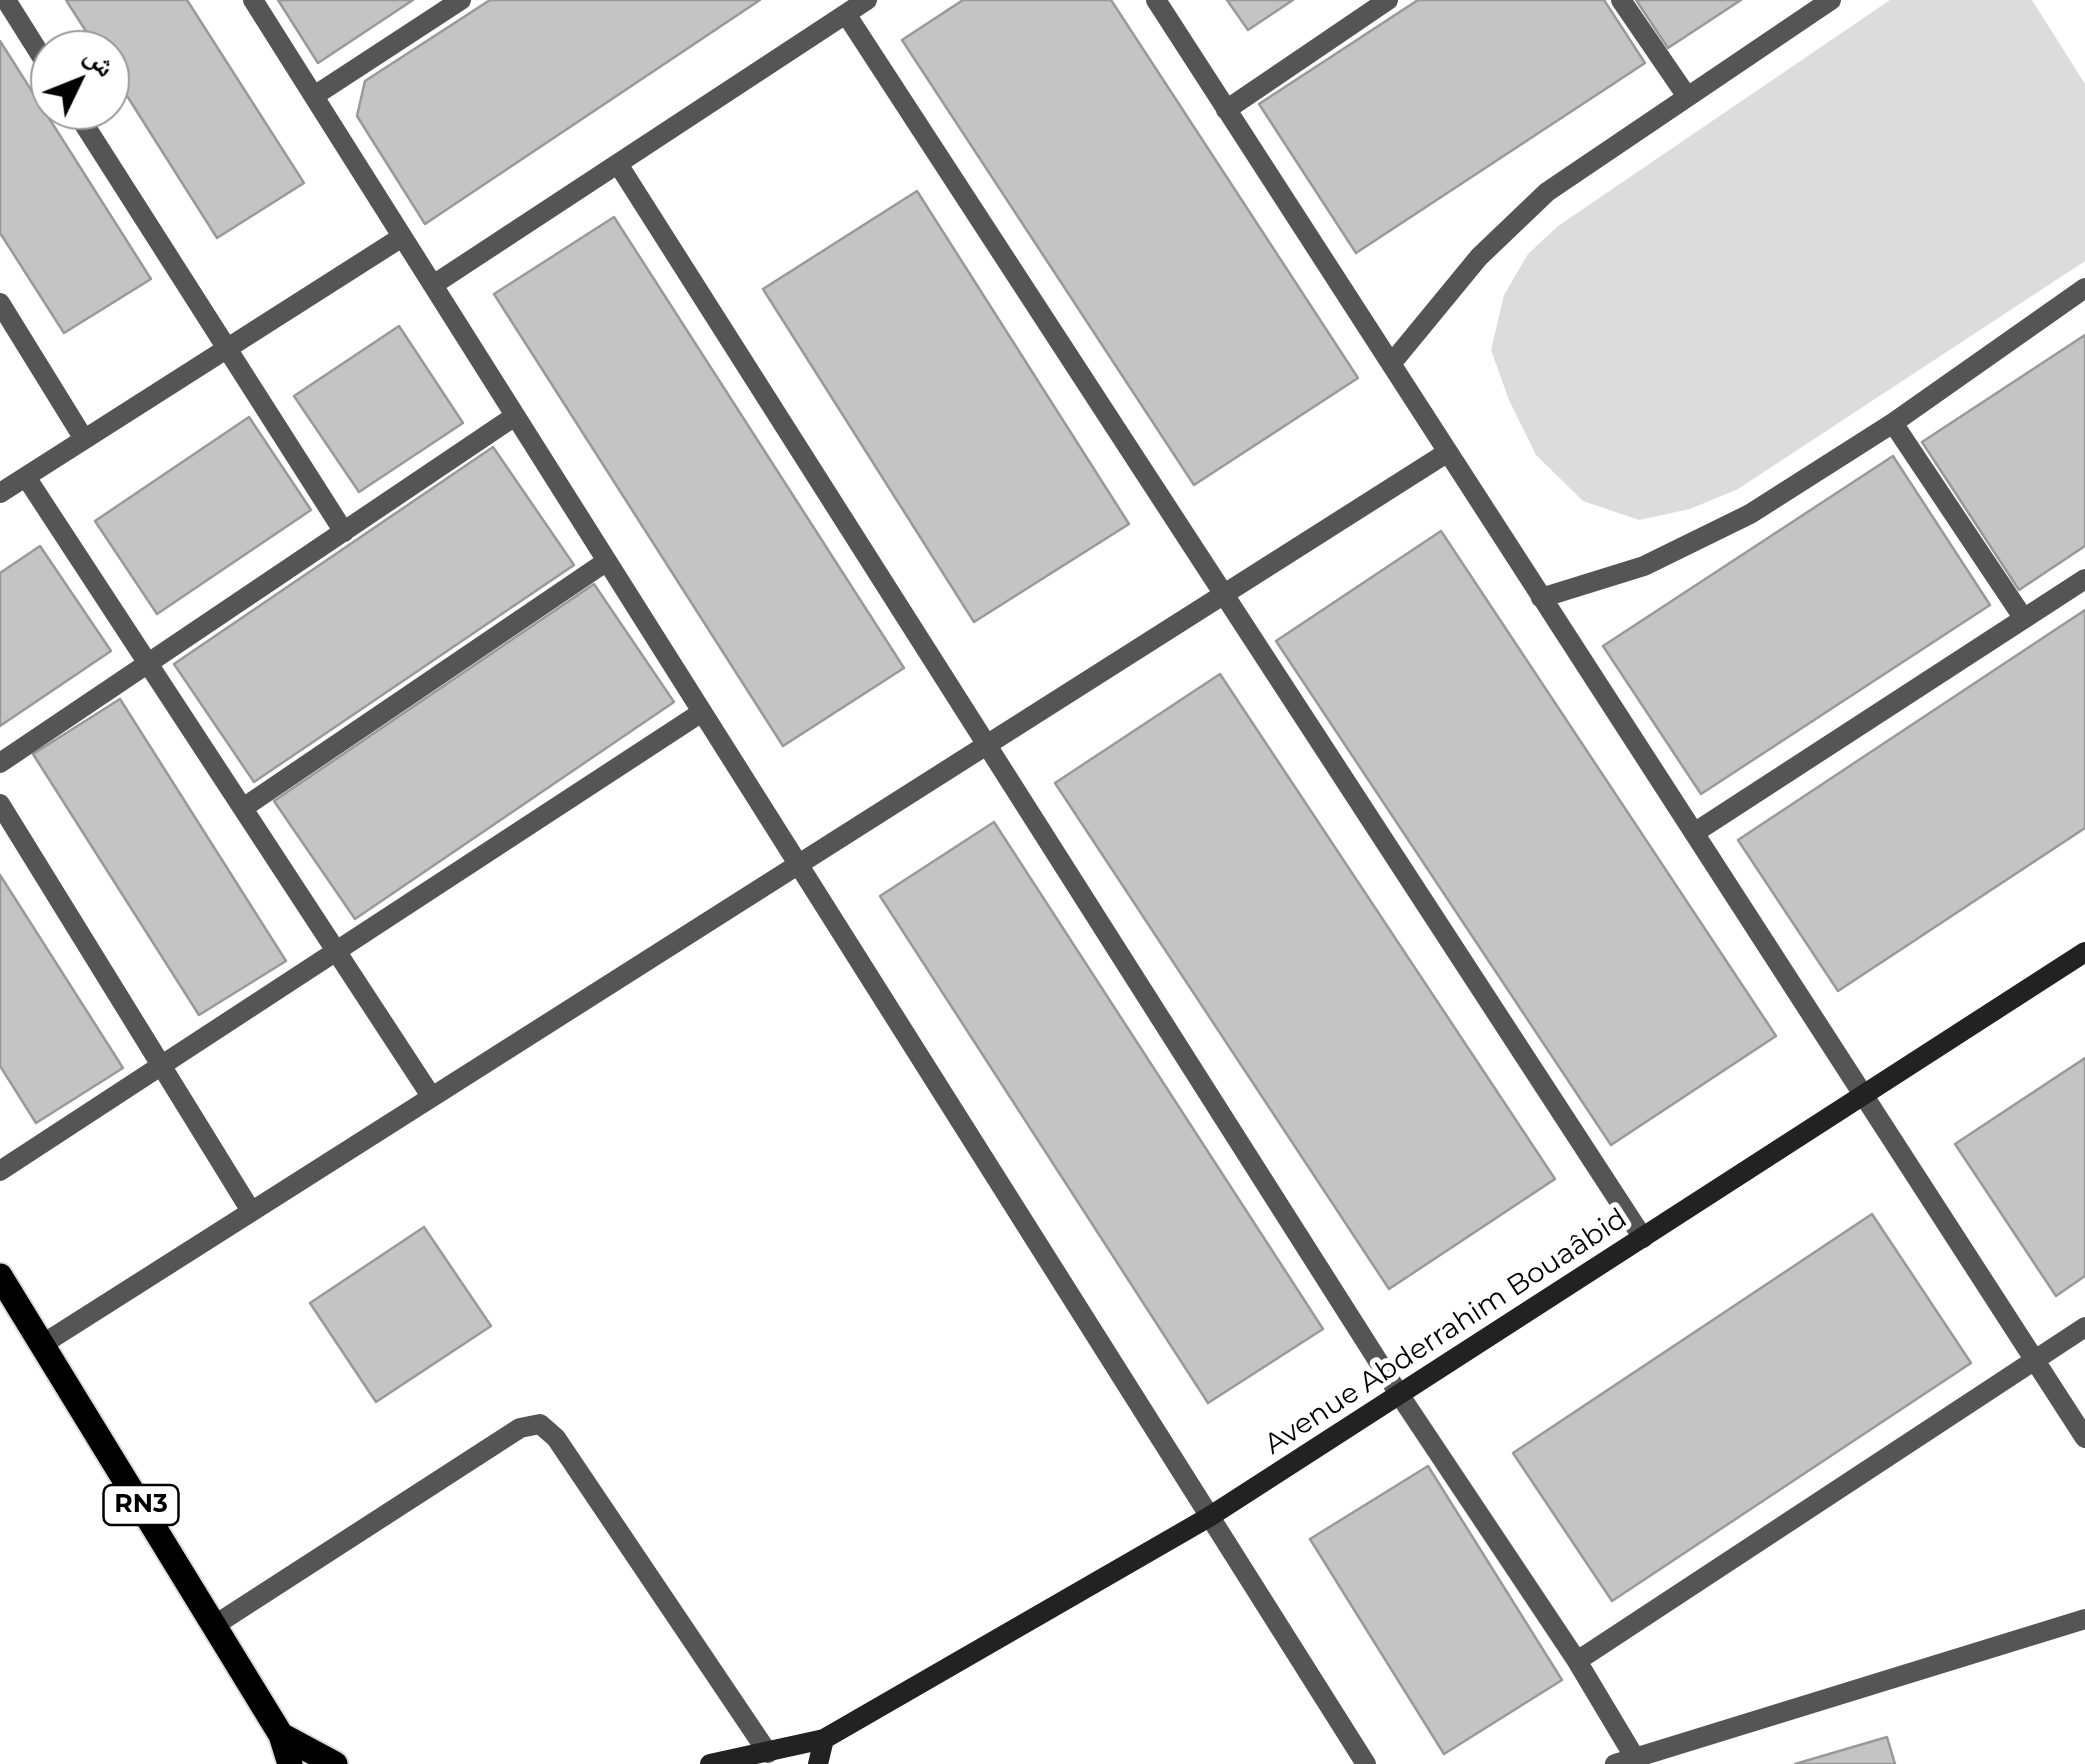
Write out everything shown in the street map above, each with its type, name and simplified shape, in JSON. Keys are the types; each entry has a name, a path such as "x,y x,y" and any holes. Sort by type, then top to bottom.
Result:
{"main road":[{"name":"RN3","path":"0,1276 282,1735 290,1764"},
{"path":"282,1735 335,1764"}],"street":[{"path":"6,0 30,38"},
{"path":"253,0 1366,1764"},
{"path":"314,96 460,0"},
{"path":"433,285 867,0"},
{"path":"1156,0 2085,1438"},
{"path":"1226,110 1388,0"},
{"path":"1622,0 1686,96"},
{"path":"1391,364 1479,256 1547,192 1831,0"},
{"path":"846,14 1642,1238"},
{"path":"89,130 344,532"},
{"path":"618,164 1400,1394 1577,1661 1625,1761 2085,1619"},
{"path":"0,493 402,237"},
{"path":"1542,598 1644,566 1750,514 1892,423 2085,288"},
{"path":"0,303 84,439"},
{"path":"0,763 515,416"},
{"path":"1892,423 2024,619"},
{"path":"42,1344 1448,452"},
{"path":"26,477 431,1096"},
{"path":"243,808 607,561"},
{"path":"1694,833 2085,579"},
{"path":"0,1171 702,712"},
{"path":"0,804 250,1211"},
{"name":"Avenue Abderrahim Bouaâbid","path":"710,1764 824,1739 1209,1517 2085,952"},
{"path":"1577,1661 2085,1327"},
{"path":"215,1624 520,1428 540,1424 556,1438 768,1754"},
{"path":"818,1764 824,1739"}],"shaded area":[{"path":"1890,0 2032,0 2085,84 2085,261 1738,489 1690,509 1639,520 1583,501 1536,455 1509,400 1491,350 1504,295 1528,254 1558,226"}],"building":[{"path":"66,0 187,0 304,183 217,238 130,101 130,30 85,30"},
{"path":"278,0 413,0 318,63"},
{"path":"490,0 760,0 425,224 357,116 365,81"},
{"path":"963,0 1111,0 1358,378 1194,485 902,40"},
{"path":"1227,0 1293,0 1248,30"},
{"path":"1418,0 1604,0 1645,63 1356,253 1259,104"},
{"path":"1636,0 1741,0 1668,48"},
{"path":"0,41 30,88 30,130 56,130 151,279 64,333 0,233"},
{"path":"917,191 1129,524 974,622 763,289"},
{"path":"614,217 904,668 783,746 494,294"},
{"path":"399,326 463,423 359,492 294,396"},
{"path":"2085,335 2085,546 2019,590 1922,442"},
{"path":"249,417 311,510 157,614 95,521"},
{"path":"493,447 574,565 254,782 174,664"},
{"path":"1893,456 1990,605 1701,794 1603,646"},
{"path":"1441,531 1776,1036 1611,1145 1276,641"},
{"path":"40,546 111,651 0,726 0,573"},
{"path":"594,584 674,702 355,919 274,801"},
{"path":"2085,610 2085,828 1838,991 1738,840"},
{"path":"1220,674 1555,1179 1389,1289 1055,783"},
{"path":"120,699 286,961 199,1015 33,754"},
{"path":"994,822 1323,1329 1208,1403 880,896"},
{"path":"0,875 123,1068 36,1123 0,1066"},
{"path":"2085,1058 2085,1276 2056,1296 1955,1144"},
{"path":"1872,1214 1971,1363 1612,1601 1513,1453"},
{"path":"424,1227 491,1326 376,1402 310,1303"},
{"path":"1428,1466 1562,1680 1444,1754 1310,1539"},
{"path":"1887,1737 1895,1764 1795,1764"}]}
